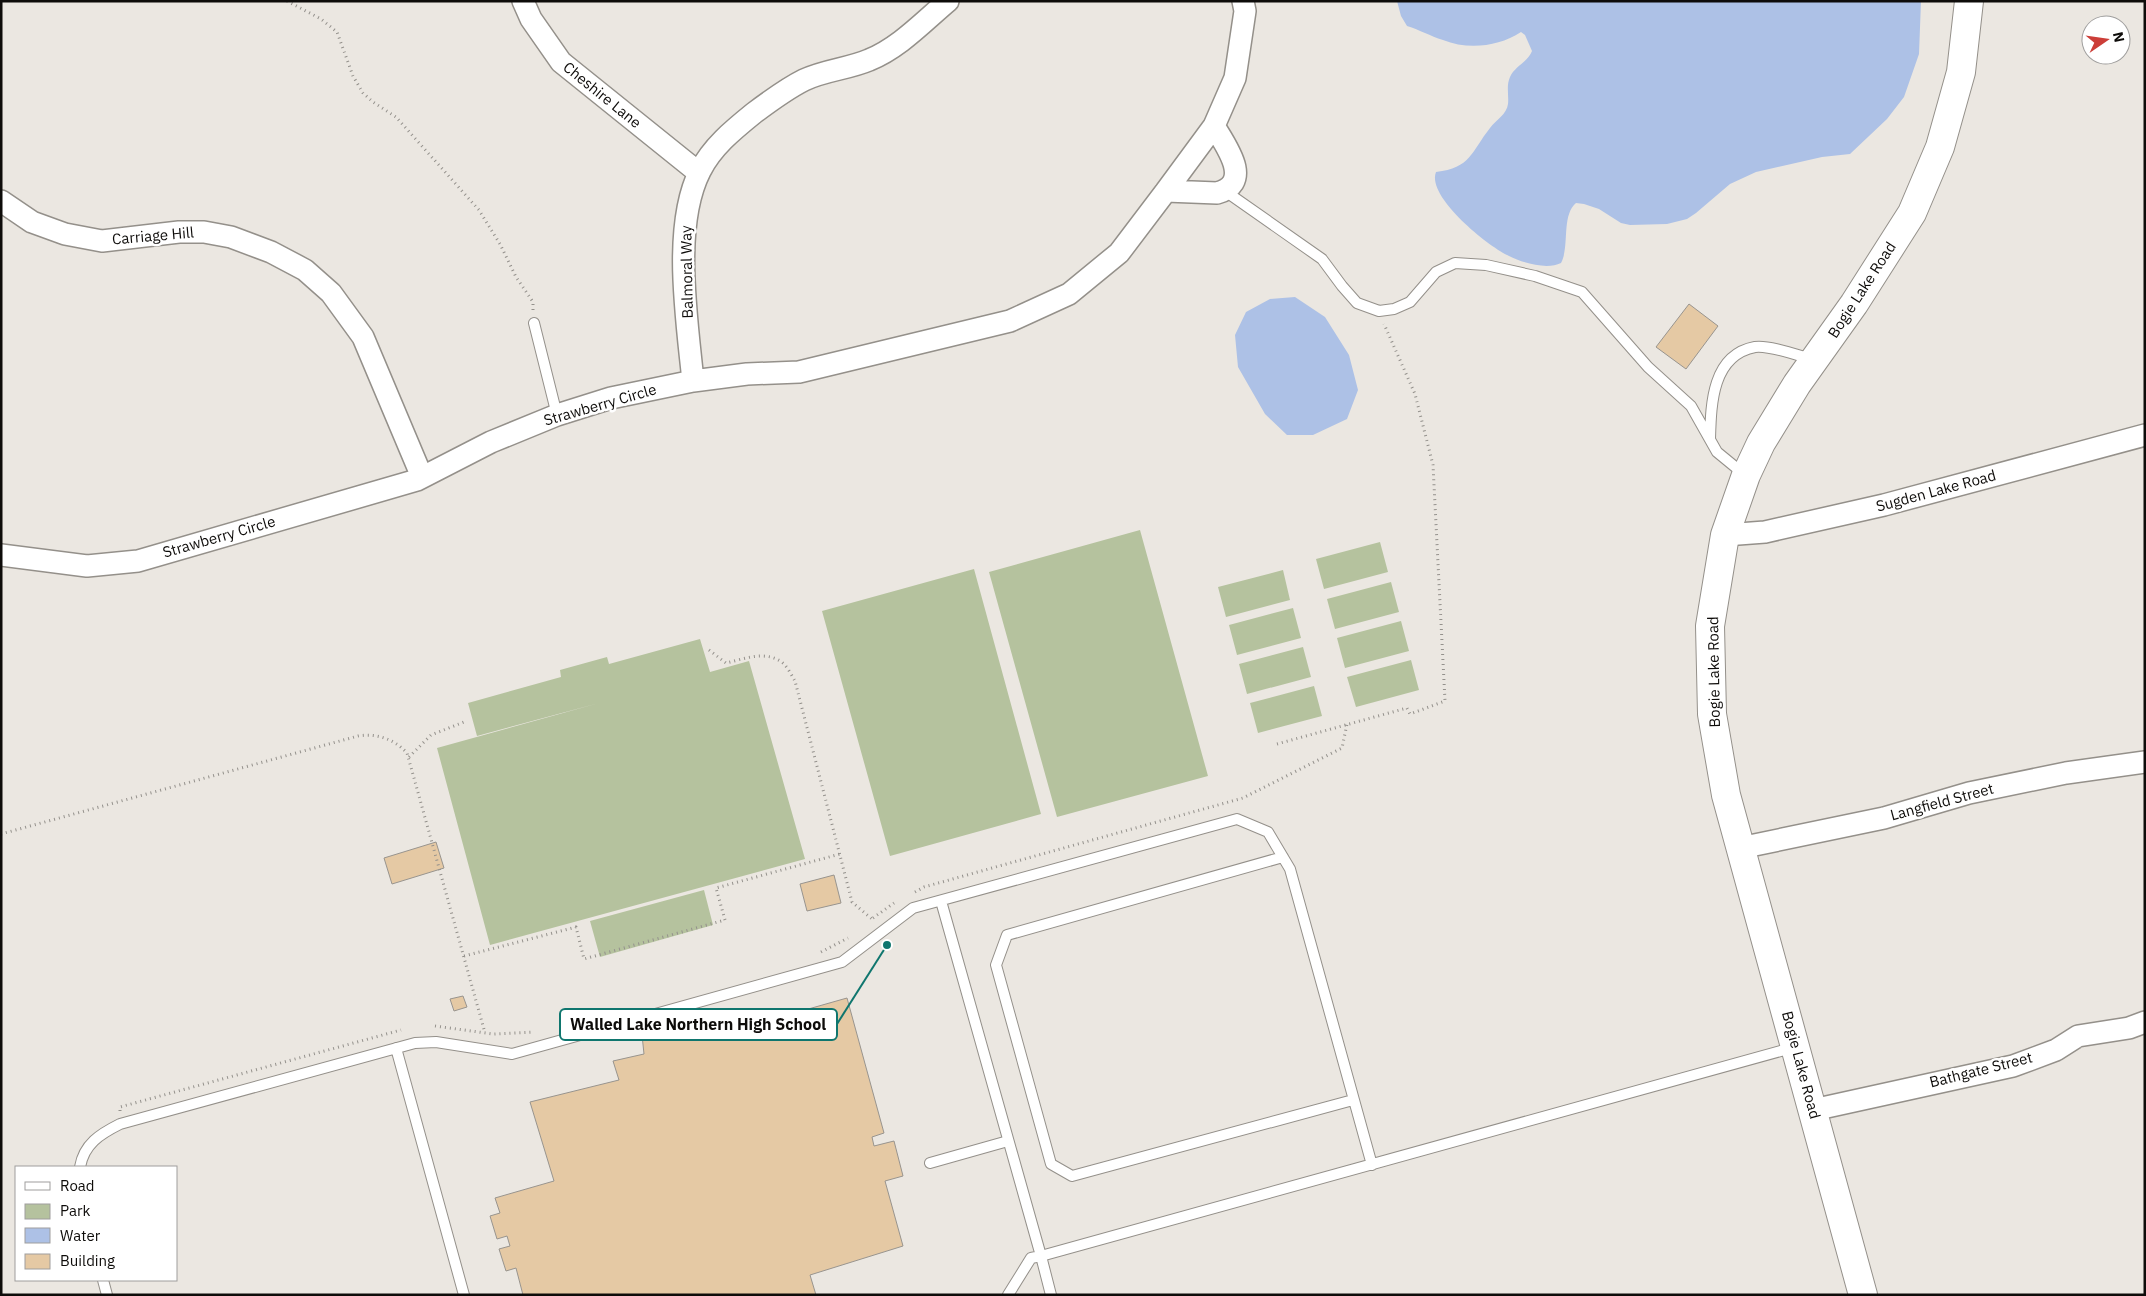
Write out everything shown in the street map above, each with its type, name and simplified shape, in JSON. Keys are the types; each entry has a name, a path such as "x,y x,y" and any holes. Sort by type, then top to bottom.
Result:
{"main road":[{"name":"Bogie Lake Road","path":"1863,1295 1726,794 1712,714 1710,626 1726,535 1746,476 1761,443 1854,304 1912,212 1940,147 1961,72 1969,1"}],"street":[{"name":"Cheshire Lane","path":"523,1 531,19 561,62 699,173"},
{"name":"Balmoral Way","path":"693,381 686,313 684,240 689,202 699,173 728,133 777,96 806,80 868,61 889,51 948,1"},
{"name":"Strawberry Circle","path":"1,555 87,566 138,561 418,480 491,442 556,415 611,398 693,381 747,374 800,372 1010,321 1069,294 1119,253 1214,126 1235,78 1245,10 1243,1"},
{"path":"1166,191 1217,193 1225,191 1236,179 1237,171 1231,155 1214,126"},
{"name":"Carriage Hill","path":"1,201 32,222 65,234 102,241 179,232 204,232 231,237 271,252 305,270 331,293 363,337 422,477"},
{"name":"Sugden Lake Road","path":"1726,535 1764,532 1884,505 2145,435"},
{"name":"Langfield Street","path":"1740,848 1884,818 1969,793 2066,773 2145,762"},
{"name":"Bathgate Street","path":"1813,1110 2013,1066 2056,1050 2078,1036 2129,1028 2145,1022"}],"lane":[{"path":"1225,191 1322,259 1357,303 1379,311 1394,309 1410,302 1436,272 1455,263 1486,266 1535,276 1582,292 1648,367 1691,406 1717,452 1746,476"},
{"path":"534,323 556,415"},
{"path":"1710,438 1712,404 1718,377 1731,357 1756,347 1815,360"},
{"path":"80,1166 82,1155 99,1135 120,1124 415,1044 436,1042 471,1046 512,1054 842,962 913,908 1237,820 1268,832 1290,869 1372,1165"},
{"path":"1283,857 1006,935 996,965 1051,1164 1072,1176 1353,1100"},
{"path":"941,901 1051,1295"},
{"path":"1008,1295 1031,1258 1796,1047"},
{"path":"396,1048 464,1295"},
{"path":"930,1163 1008,1141"},
{"path":"103,1281 107,1295"}],"path":[{"path":"287,1 321,19 337,32 353,76 363,93 396,117 479,210 500,244 516,277 533,302 534,309 530,318 534,323"},
{"path":"1277,744 1407,708 1410,714 1445,701 1433,465 1415,394 1379,311"},
{"path":"709,650 726,663 748,656 772,658 784,664 795,681 852,902 872,920"},
{"path":"409,757 431,735 464,722"},
{"path":"909,895 924,887 1243,798 1342,748 1347,724"},
{"path":"1,834 358,736 370,734 399,744 409,757 485,1033"},
{"path":"464,956 576,927 584,959 725,920 716,888 840,854"},
{"path":"865,925 887,907 902,899"},
{"path":"818,953 852,935"},
{"path":"431,1026 485,1033 533,1032 543,1029"},
{"path":"120,1124 120,1107 406,1029"}],"green space":[{"path":"1140,530 1208,776 1057,817 989,572"},
{"path":"1380,542 1388,572 1324,589 1316,559"},
{"path":"974,569 1041,814 890,856 822,611"},
{"path":"1283,570 1290,600 1226,617 1218,587"},
{"path":"1391,582 1399,612 1335,629 1327,599"},
{"path":"1293,608 1301,638 1237,655 1229,625"},
{"path":"1401,621 1409,651 1345,668 1337,638"},
{"path":"700,639 710,672 749,661 805,859 490,945 437,748 599,703 477,736 468,703 561,677 560,670 607,657 609,664"},
{"path":"1303,647 1311,677 1247,694 1239,664"},
{"path":"1411,660 1419,690 1356,707 1347,677"},
{"path":"1314,686 1322,716 1258,733 1250,703"},
{"path":"704,890 713,925 600,957 590,921"}],"water":[{"path":"1397,1 1921,1 1919,54 1904,97 1887,119 1850,154 1822,157 1756,172 1730,184 1687,219 1667,224 1630,225 1621,223 1599,209 1576,203 1571,209 1567,223 1564,256 1561,263 1542,266 1515,259 1488,243 1449,207 1440,194 1435,182 1436,172 1457,167 1469,158 1490,128 1506,111 1510,77 1532,51 1525,35 1521,32 1493,44 1473,46 1453,43 1407,26 1401,16"},
{"path":"1295,297 1325,317 1349,355 1358,390 1347,419 1313,435 1287,435 1265,414 1238,367 1235,335 1246,312 1270,299"}],"building":[{"path":"1689,304 1718,326 1686,369 1656,347"},
{"path":"436,842 444,868 392,884 384,858"},
{"path":"834,875 841,903 807,911 800,884"},
{"path":"463,996 467,1007 454,1011 450,999"},
{"path":"847,998 884,1133 872,1137 874,1146 894,1141 903,1176 885,1181 903,1246 810,1275 816,1295 523,1295 516,1268 506,1271 499,1249 510,1246 507,1236 497,1239 490,1216 500,1213 495,1198 554,1181 530,1102 619,1080 613,1061 644,1054 642,1035 720,1013 726,1031 738,1029"}],"place":[{"name":"Walled Lake Northern High School","path":"887,945"}]}
